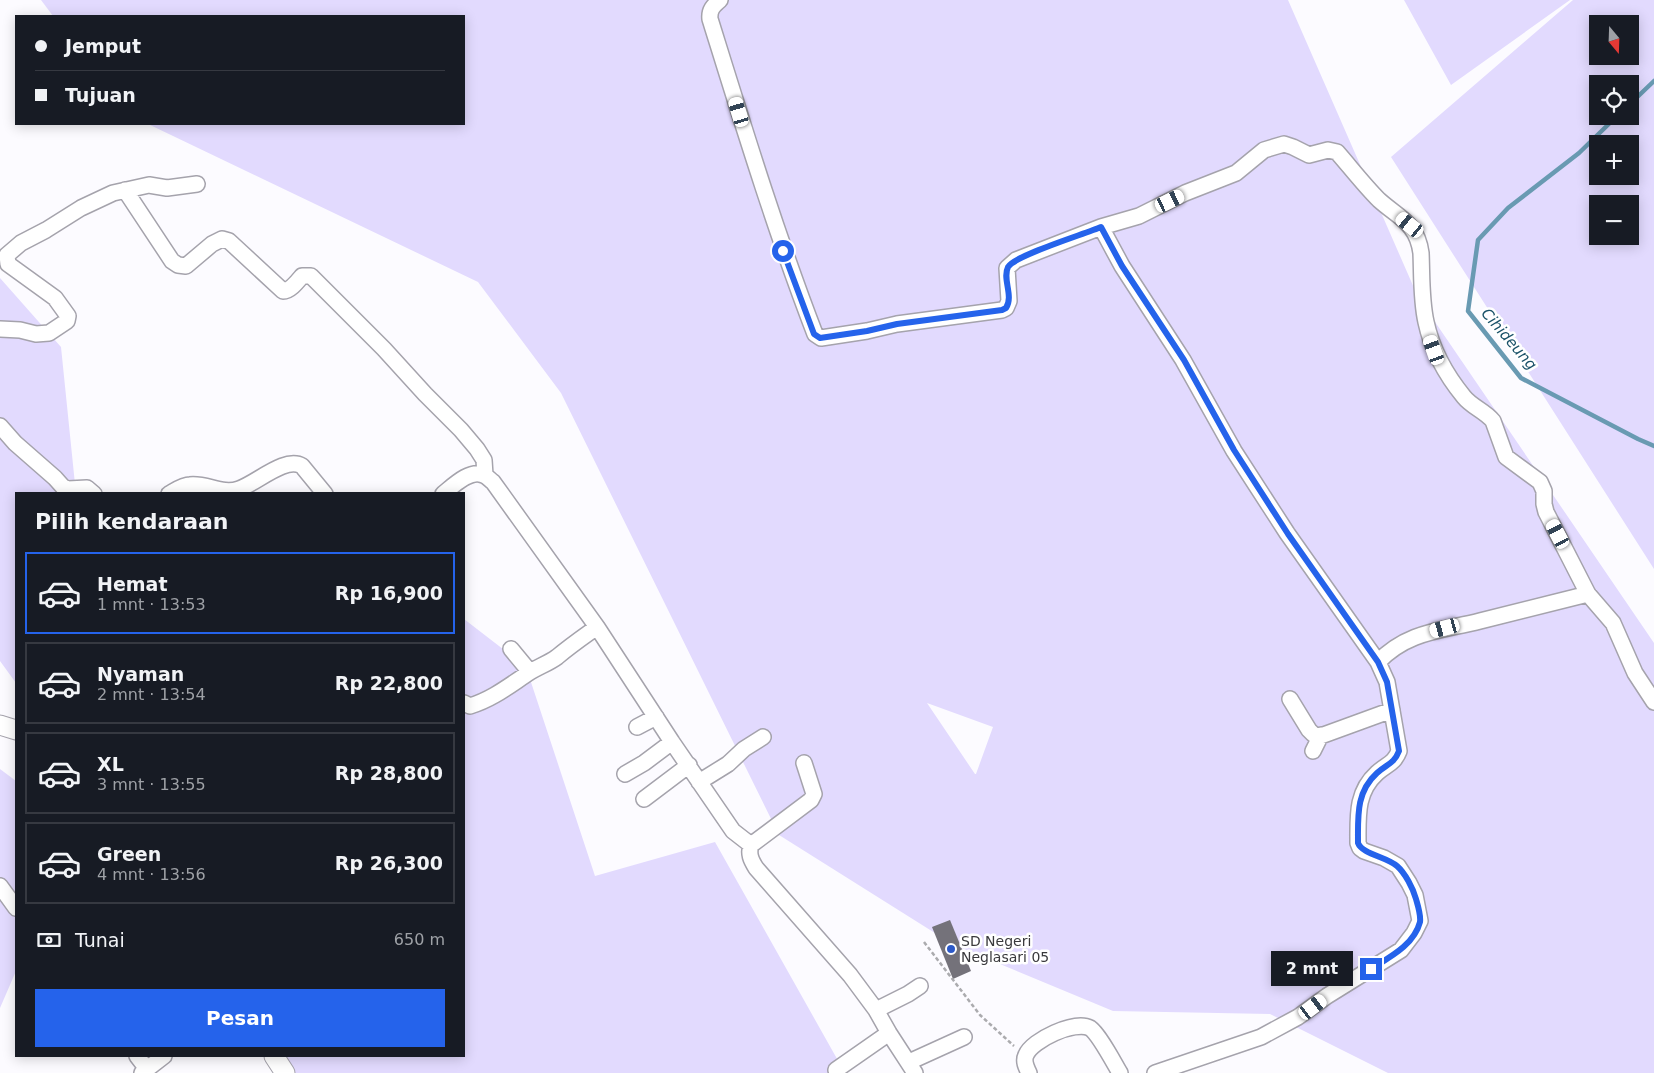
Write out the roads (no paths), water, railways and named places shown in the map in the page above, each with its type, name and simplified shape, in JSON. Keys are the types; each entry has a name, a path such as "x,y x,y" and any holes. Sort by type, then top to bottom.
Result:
{"street":[{"path":"720,0 711,8 710,19 788,266 814,334 820,338 867,331 897,324 1002,310 1006,308 1009,300 1007,268 1023,256 1101,227 1139,216 1185,193 1236,173 1259,153 1278,145 1290,146 1309,155 1328,150 1337,152 1379,199 1410,225 1416,234 1421,253 1426,322 1434,350 1440,362 1466,400 1490,416 1506,457 1540,482 1544,491 1546,512 1588,594 1613,624 1635,673 1654,702"},
{"path":"0,329 20,330 36,334 49,333 67,321 68,316 55,298 8,264 8,254 21,243 81,208 113,193 149,184 167,188 197,184"},
{"path":"124,190 172,261 178,264 186,266 212,244 222,239 229,241 283,291 286,291 305,275 311,276 466,436 484,460 485,475"},
{"path":"1101,227 1122,266 1184,360 1234,450 1288,534 1378,662 1387,682 1399,751 1396,758 1378,772 1368,783 1361,795 1358,843 1364,851 1384,858 1398,866 1415,895 1420,921 1414,933 1401,950 1327,996 1298,1017 1261,1037 1155,1073"},
{"path":"0,426 15,443 63,487 68,489 87,488 92,492"},
{"path":"173,492 194,484 219,490 235,491 247,487 284,465 292,463 302,466 323,492"},
{"path":"445,492 471,475 478,474 485,475 502,493 597,628 733,831 751,845"},
{"path":"1378,662 1402,642 1419,635 1588,594"},
{"path":"465,704 470,706 481,703 509,688 597,628"},
{"path":"511,649 530,672"},
{"path":"1290,699 1313,734 1318,736 1392,710"},
{"path":"637,727 656,717"},
{"path":"0,725 15,730"},
{"path":"1313,751 1321,735"},
{"path":"700,782 728,764 744,749 763,737"},
{"path":"625,774 644,763 672,742"},
{"path":"804,763 814,794 811,800 751,845 749,850 756,868 850,975 876,1010 912,1068 964,1036"},
{"path":"644,799 689,766"},
{"path":"0,886 15,907"},
{"path":"876,1010 920,986"},
{"path":"1029,1073 1025,1056 1032,1048 1061,1030 1081,1026 1091,1029 1096,1035 1120,1073"},
{"path":"836,1070 889,1033"},
{"path":"138,1057 145,1071 163,1057"},
{"path":"275,1057 285,1073"}],"waterway":[{"name":"Cihideung","path":"1639,95 1654,81"},
{"name":"Cihideung","path":"1608,125 1579,153 1508,208 1478,240 1468,311 1521,378 1654,446"}],"place":[{"name":"SD Negeri Neglasari 05","path":"951,949"}]}
